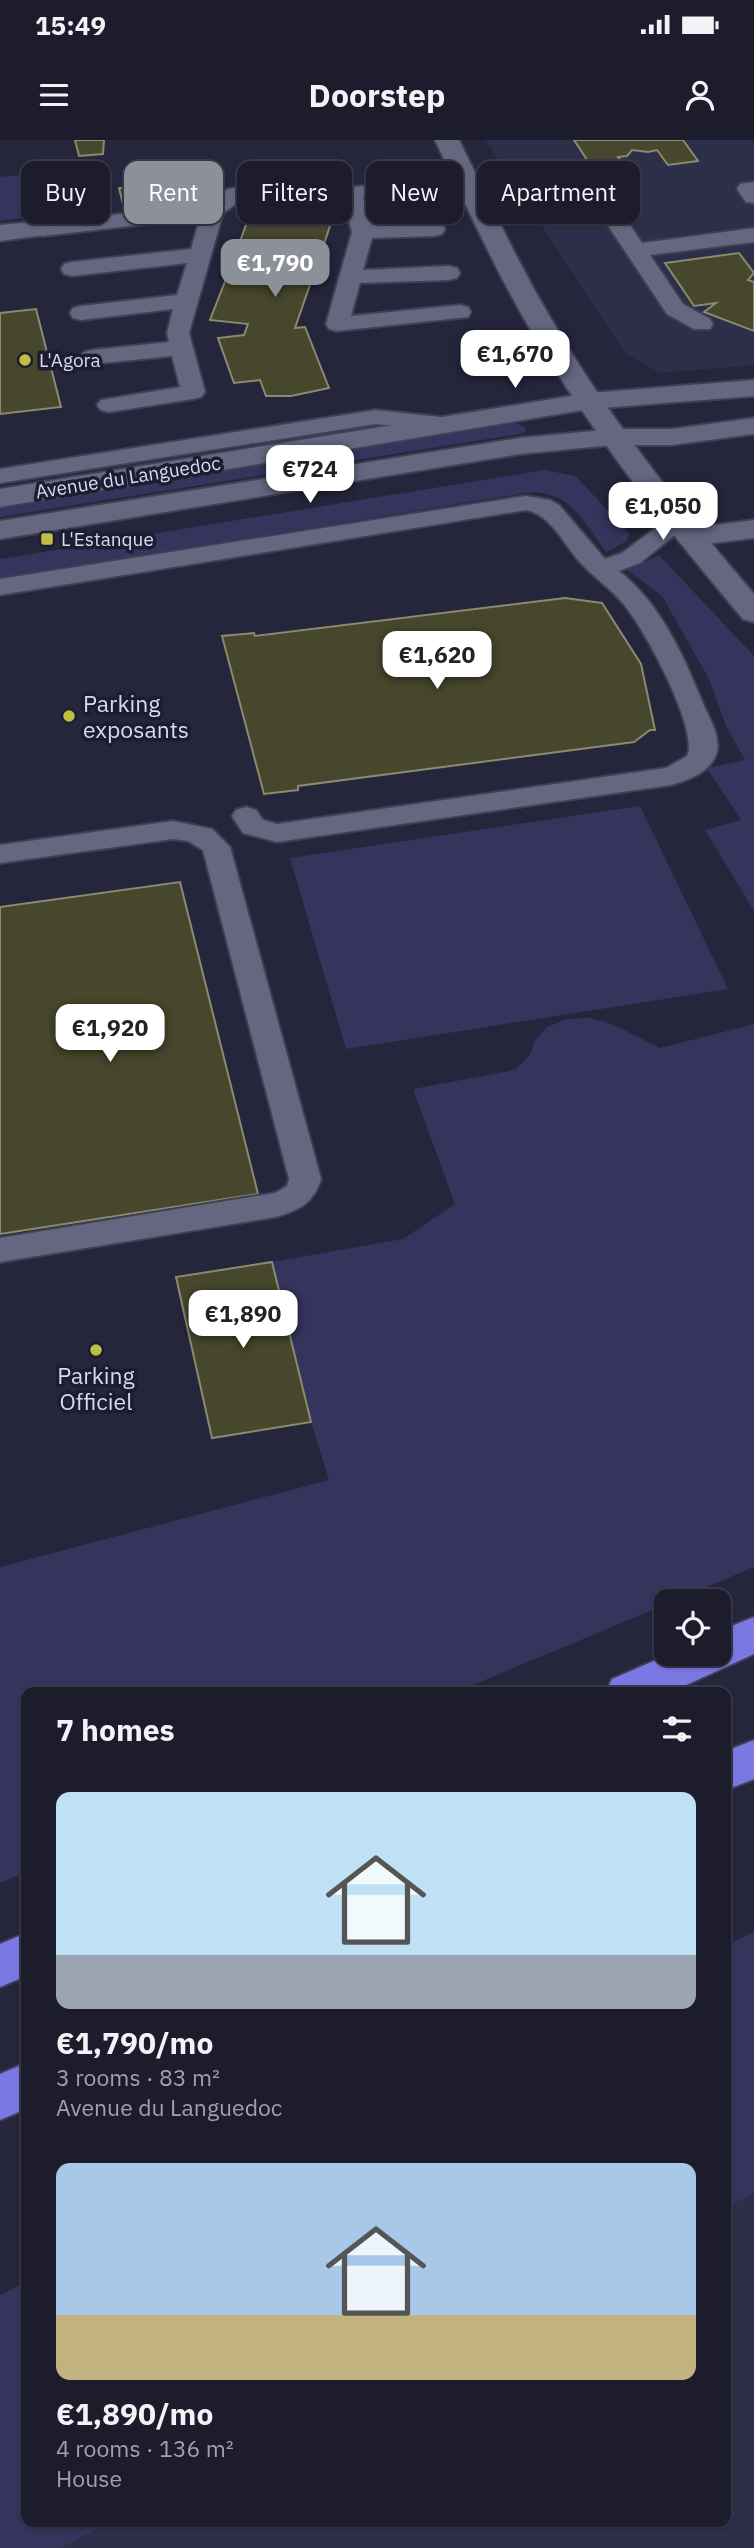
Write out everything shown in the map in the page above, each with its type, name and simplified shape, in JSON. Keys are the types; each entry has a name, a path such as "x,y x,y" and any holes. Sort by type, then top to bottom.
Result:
{"highway":[{"path":"731,1646 754,1635"},
{"path":"638,1687 686,1666"},
{"path":"731,1769 754,1759"},
{"path":"0,1966 21,1956"},
{"path":"0,2097 21,2088"}],"street":[{"path":"447,140 549,339 589,401 613,437 685,530 754,613"},
{"path":"0,233 43,229"},
{"name":"Avenue du Languedoc","path":"0,498 589,401 754,388"},
{"name":"Avenue du Languedoc","path":"0,530 520,446 613,437 672,437 754,426"},
{"path":"685,530 754,529"}],"lane":[{"path":"754,188 748,189 754,197"},
{"path":"352,196 363,232 337,324 460,312"},
{"path":"43,229 124,220"},
{"path":"109,405 193,392 178,333 209,224"},
{"path":"618,224 675,309 702,324"},
{"path":"363,232 434,229"},
{"path":"635,250 754,235"},
{"path":"72,269 200,255"},
{"path":"349,277 449,273"},
{"path":"81,313 187,301"},
{"path":"92,357 181,348"},
{"path":"0,476 376,417 450,425"},
{"path":"0,587 526,502 543,506 552,513 590,561 625,588 670,653 699,727 703,746 702,756 690,768 671,776 278,833 253,827 246,816"},
{"path":"601,569 631,558 685,530"},
{"path":"0,854 173,830 191,831 208,837 216,847 305,1180 301,1193 292,1200 276,1205 0,1250"}],"shaded area":[{"path":"485,140 754,140 754,365 660,373 625,353 540,224 640,224 640,161 499,161"},
{"path":"20,175 21,218 0,221 0,177"},
{"path":"515,423 525,427 526,431 0,517 0,507"},
{"path":"544,470 576,476 629,534 627,541 606,552 567,504 546,494 532,492 0,578 0,559"},
{"path":"659,555 754,656 754,911 705,830 741,820 707,768 745,760 726,726 709,679 662,596 627,570"},
{"path":"640,806 728,989 346,1049 290,858"},
{"path":"590,1018 612,1024 660,1048 754,1024 754,1567 702,1589 654,1589 654,1609 468,1687 21,1687 21,1874 0,1883 0,1567 329,1480 311,1422 272,1262 403,1239 455,1204 413,1089 515,1070 529,1056 535,1041 547,1027 567,1019"},
{"path":"754,1932 754,2193 731,2204 731,1943"},
{"path":"754,1943 754,2548 0,2548 21,2527 731,2527 731,1954"},
{"path":"21,2284 21,2527 101,2527 60,2548 0,2548 0,2295"}],"building":[{"path":"75,140 104,140 103,154 79,156"},
{"path":"574,140 683,140 698,161 668,165 657,150 632,150 627,156 618,157 621,161 588,161"},
{"path":"124,187 124,208 119,188"},
{"path":"246,224 331,224 319,259 311,259 306,272 314,273 295,328 305,327 329,388 291,396 266,396 260,380 234,383 218,338 244,335 248,324 210,320 231,266 255,268 257,263 244,262 245,258 258,259 259,254 236,252"},
{"path":"739,253 754,273 748,280 754,282 754,331 704,312 716,303 694,306 665,263"},
{"name":"L'Agora","path":"36,309 61,407 0,414 0,313"},
{"path":"565,598 602,603 641,664 655,730 650,730 634,742 298,786 298,790 264,794 222,636 254,633 255,636"},
{"path":"180,882 258,1194 0,1234 0,907"},
{"path":"272,1262 311,1422 212,1438 176,1277"}],"place":[{"name":"L'Agora","path":"25,360"},
{"name":"L'Estanque","path":"47,539"},
{"name":"Parking exposants","path":"69,716"},
{"name":"Parking Officiel","path":"96,1350"}]}
